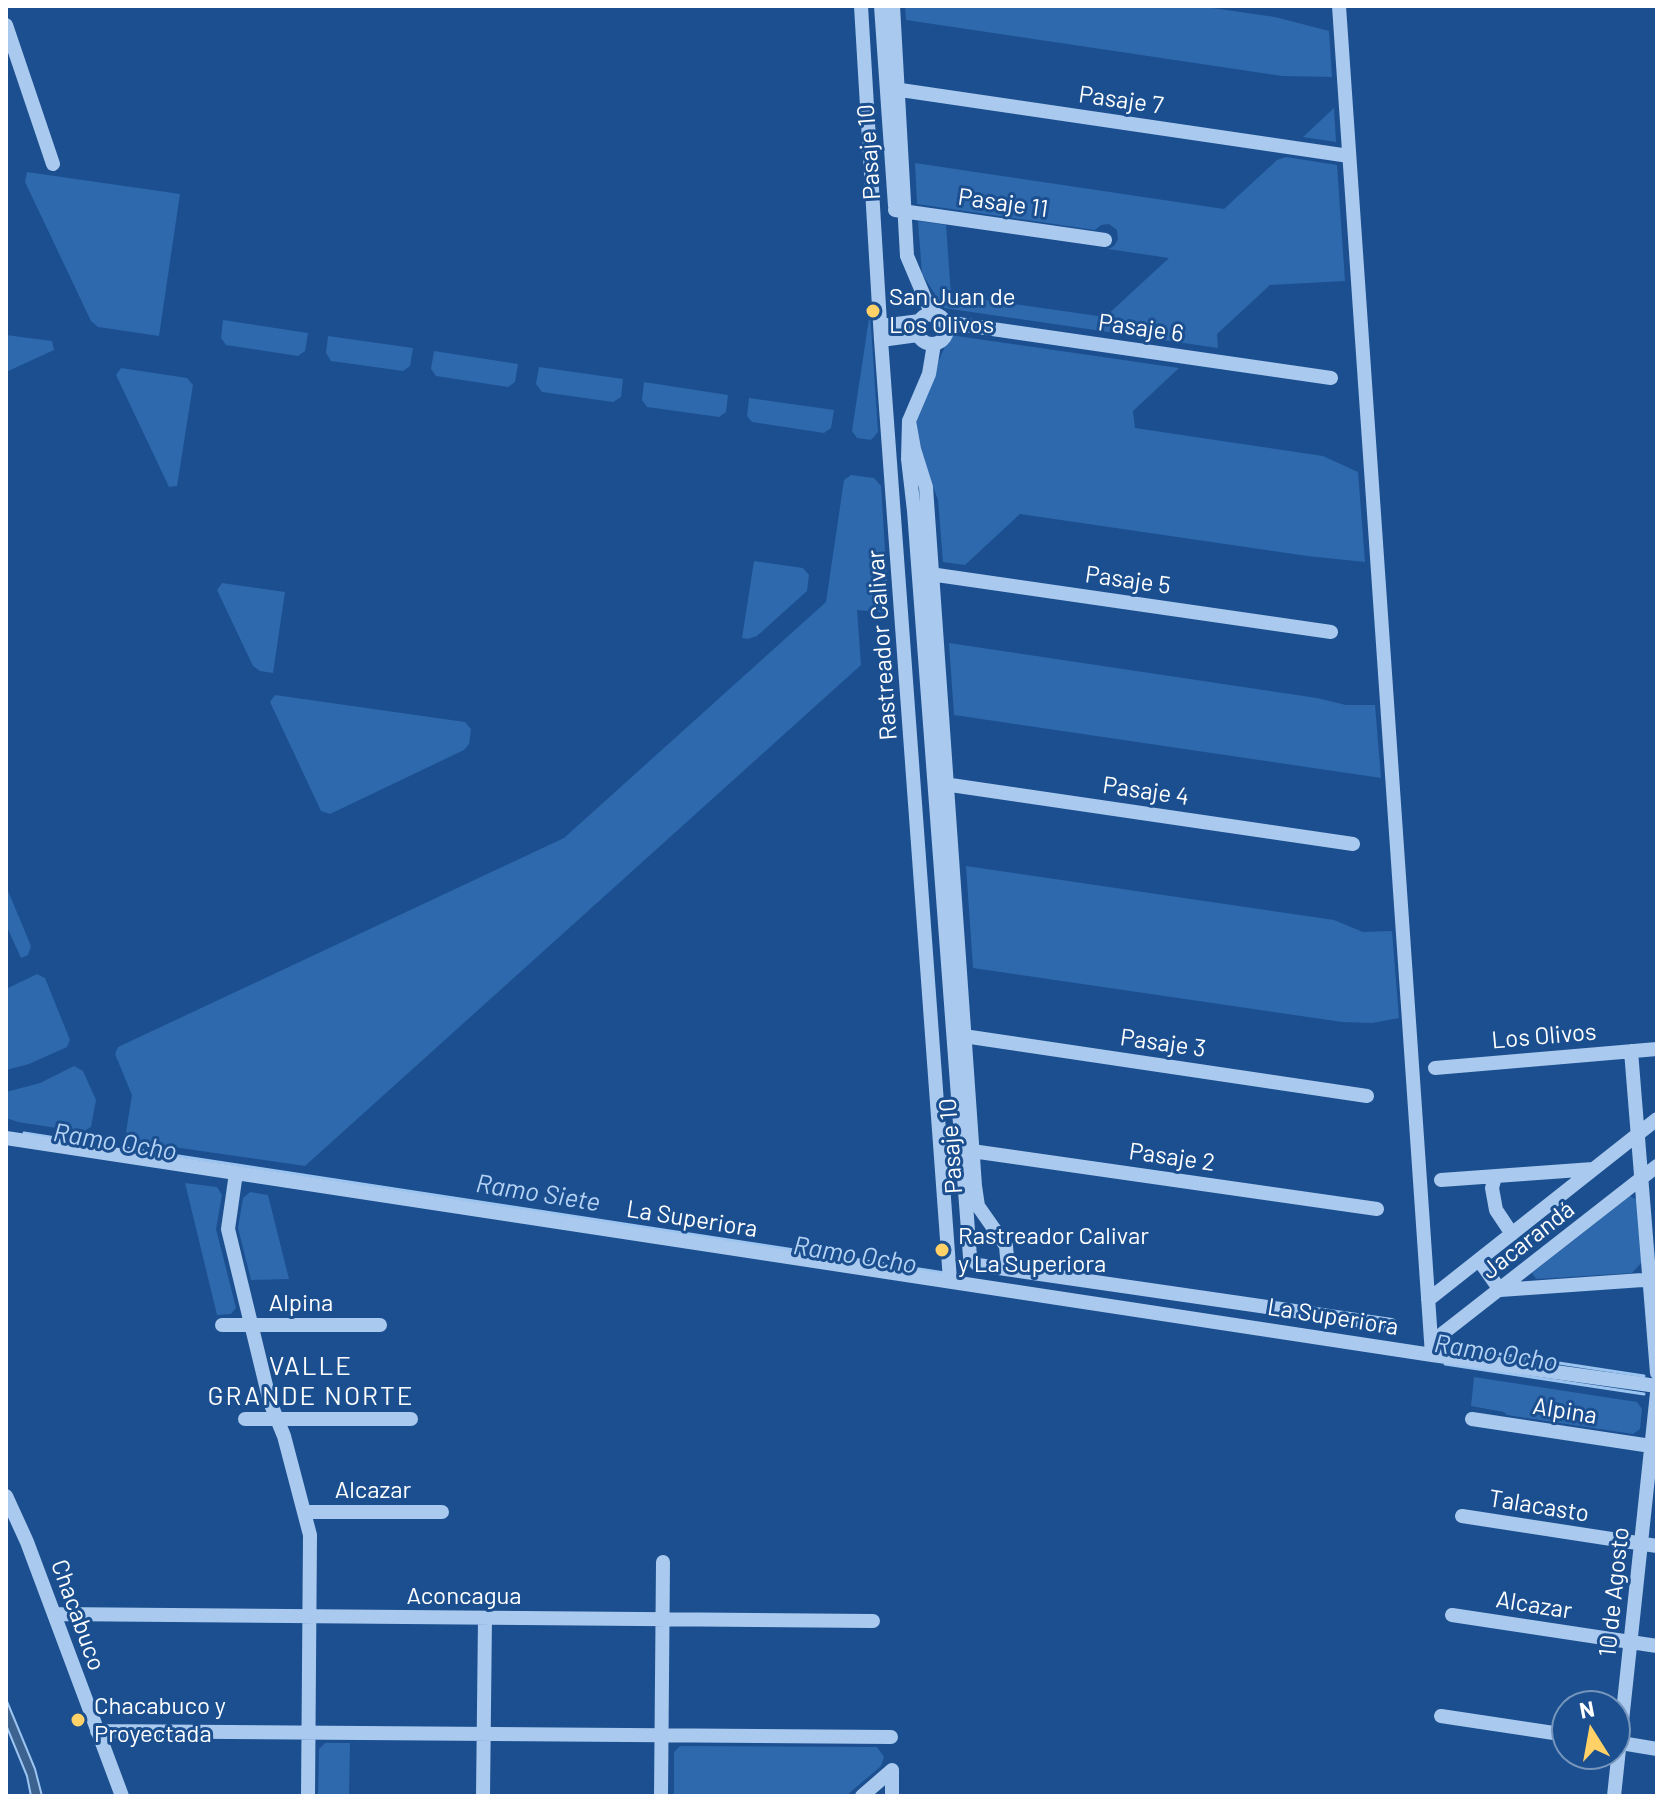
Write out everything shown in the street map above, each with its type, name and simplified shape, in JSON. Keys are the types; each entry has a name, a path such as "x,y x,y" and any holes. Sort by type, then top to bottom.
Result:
{"street":[{"name":"Rastreador Calivar","path":"861,6 881,333 950,1280"},
{"name":"Pasaje 10","path":"881,6 892,88 900,210 907,256 920,286 929,323 945,336 934,344 929,374 909,421 908,459 926,574 967,1150 970,1257 978,1265 1008,1269 1006,1246 978,1206 967,1150"},
{"name":"Pasaje 10","path":"892,88 893,6"},
{"path":"1339,6 1428,1300 1438,1355"},
{"path":"6,25 53,164"},
{"name":"Pasaje 7","path":"892,88 1349,156"},
{"name":"Pasaje 11","path":"900,210 1105,240"},
{"name":"Pasaje 6","path":"881,333 929,323 1331,378"},
{"path":"929,323 924,342 934,344"},
{"name":"Pasaje 5","path":"926,574 1331,632"},
{"name":"Pasaje 4","path":"940,783 1353,844"},
{"name":"Pasaje 3","path":"959,1036 1367,1096"},
{"name":"Los Olivos","path":"1435,1068 1657,1049"},
{"path":"1631,1051 1654,1279 1657,1373"},
{"name":"Jacarandá","path":"1428,1300 1657,1119"},
{"name":"La Superiora","path":"6,1138 1657,1386"},
{"name":"Pasaje 2","path":"967,1150 1377,1209"},
{"name":"Jacarandá","path":"1438,1355 1442,1334 1657,1166"},
{"path":"1441,1180 1594,1169"},
{"path":"236,1173 228,1229 270,1402 310,1535 308,1796"},
{"path":"1495,1177 1492,1188 1496,1210 1512,1234"},
{"path":"1479,1260 1500,1290 1654,1279"},
{"path":"1008,1269 1391,1325"},
{"name":"Alpina","path":"222,1325 380,1325"},
{"name":"10 de Agosto","path":"1624,1690 1657,1393"},
{"path":"245,1419 411,1419"},
{"name":"Alpina","path":"1472,1419 1651,1446"},
{"name":"Chacabuco","path":"6,1496 27,1542 122,1796"},
{"name":"Alcazar","path":"304,1512 442,1512"},
{"name":"Talacasto","path":"1462,1516 1657,1546"},
{"path":"661,1796 663,1562"},
{"name":"Aconcagua","path":"54,1614 873,1621"},
{"name":"Alcazar","path":"1452,1615 1657,1646"},
{"path":"483,1796 485,1618"},
{"path":"1441,1716 1551,1733"},
{"path":"97,1731 891,1737"},
{"path":"1631,1745 1657,1749"},
{"path":"862,1796 892,1770 892,1796"},
{"name":"10 de Agosto","path":"1614,1796 1615,1770"}],"shaded area":[{"path":"905,6 1199,6 1275,17 1329,31 1332,77 1282,76 906,20"},
{"path":"1334,108 1336,142 1303,137"},
{"path":"1286,157 1337,165 1345,281 1270,285 1217,334 1218,348 944,308 922,274 918,221 946,225 951,295 1105,317 1169,258 1108,249 1118,239 1117,230 1109,224 1095,230 917,204 915,163 1224,209 1277,160"},
{"path":"27,172 180,194 159,336 98,327 91,321 25,182"},
{"path":"870,312 878,432 871,440 857,438 852,431"},
{"path":"223,320 308,333 305,351 298,356 226,345 221,338"},
{"path":"6,335 52,341 54,350 6,372"},
{"path":"950,335 1179,368 1133,411 1135,428 1323,456 1358,472 1365,562 1020,514 965,565 943,562 938,500 918,446 915,414"},
{"path":"328,336 413,348 410,366 403,371 331,361 326,353"},
{"path":"434,351 518,364 515,382 508,387 436,376 431,369"},
{"path":"539,367 623,379 621,397 613,402 542,392 536,384"},
{"path":"121,368 187,378 193,385 177,486 169,487 116,375"},
{"path":"644,382 728,395 726,412 719,417 647,407 642,400"},
{"path":"749,398 834,410 831,428 824,433 752,422 747,416"},
{"path":"851,475 874,478 881,486 889,613 857,610 861,665 305,1166 132,1141 126,1132 132,1095 115,1054 118,1047 564,838 826,602 844,480"},
{"path":"754,561 803,568 809,575 807,591 757,636 748,639 742,638"},
{"path":"222,583 285,592 273,673 260,671 253,666 217,590"},
{"path":"949,643 1317,698 1346,705 1375,705 1381,778 954,715"},
{"path":"275,695 465,722 471,729 469,744 464,750 330,814 321,811 270,702"},
{"path":"966,866 1334,920 1363,932 1392,931 1399,1018 1372,1023 1342,1022 973,968"},
{"path":"6,886 31,946 28,955 21,958 6,925"},
{"path":"37,974 45,978 70,1040 67,1047 29,1064 6,1070 6,989"},
{"path":"74,1066 83,1071 96,1100 91,1127 82,1132 6,1118 6,1092 40,1083"},
{"path":"185,1183 217,1187 222,1195 216,1229 236,1308 231,1314 217,1315"},
{"path":"250,1192 268,1195 289,1279 251,1280 238,1228 243,1198"},
{"path":"1630,1196 1637,1200 1642,1262 1632,1273 1536,1279 1532,1273"},
{"path":"1474,1377 1637,1402 1642,1409 1640,1429 1633,1434 1507,1415 1471,1406"},
{"path":"6,1699 35,1769 42,1796 31,1796 27,1776 6,1725"},
{"path":"325,1743 350,1743 349,1796 318,1796 319,1749"},
{"path":"680,1746 877,1747 884,1757 881,1766 846,1796 674,1796 674,1752"}],"waterway":[{"name":"Ramo Siete","path":"24,1133 88,1143"},
{"name":"Ramo Siete","path":"126,1148 945,1273"},
{"name":"Ramo Siete","path":"1447,1346 1644,1376"},
{"name":"Ramo Ocho","path":"1445,1364 1644,1394"}],"place":[{"name":"San Juan de Los Olivos","path":"873,311"},
{"name":"Rastreador Calivar y La Superiora","path":"942,1250"},
{"name":"Chacabuco y Proyectada","path":"78,1720"}],"district":[{"name":"VALLE GRANDE NORTE","path":"311,1381"}]}
